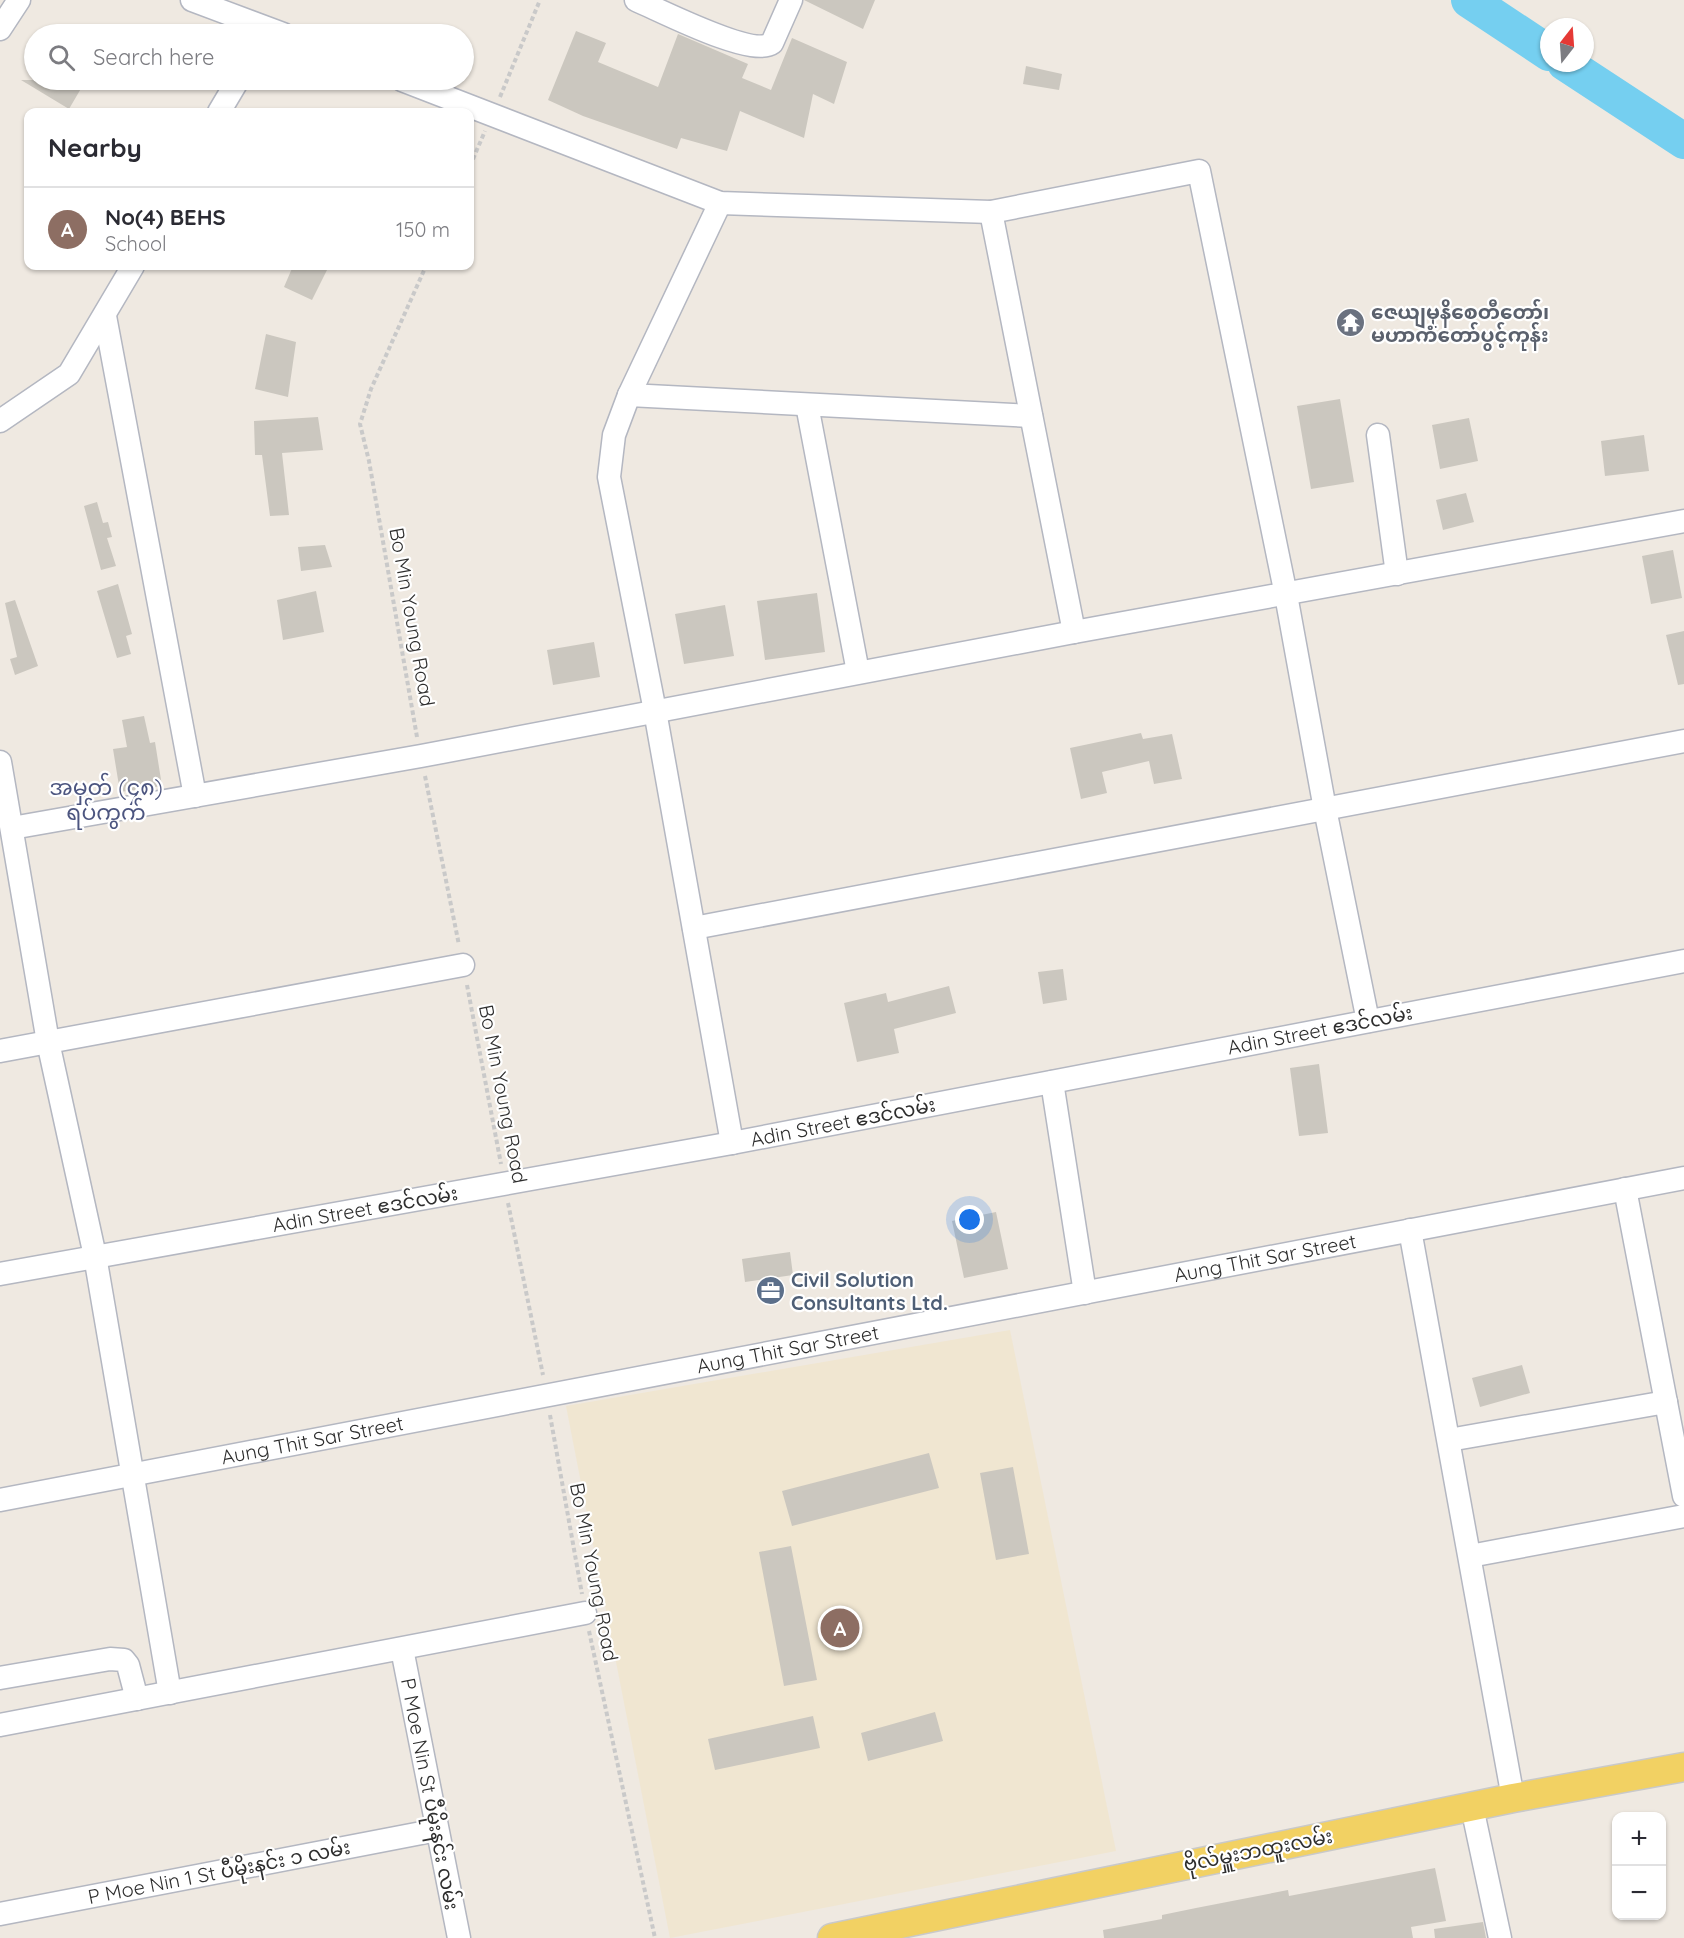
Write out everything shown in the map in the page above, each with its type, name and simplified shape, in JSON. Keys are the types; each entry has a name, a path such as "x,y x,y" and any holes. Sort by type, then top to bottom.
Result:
{"main road":[{"name":"ဗိုလ်မှူးဘထူးလမ်း","path":"841,1937 1513,1798 1684,1767"}],"street":[{"path":"0,29 19,0"},
{"path":"192,0 251,24"},
{"path":"636,0 725,39 762,47 772,43 791,0"},
{"path":"221,108 232,90"},
{"path":"428,90 720,203 991,212 1198,171 1286,595 1325,809 1368,1021"},
{"path":"720,203 629,395 614,435 609,477 655,711 732,1143"},
{"path":"991,212 1074,632"},
{"path":"0,421 69,374 131,270"},
{"path":"105,316 195,796"},
{"path":"629,395 1031,416"},
{"path":"807,405 858,672"},
{"path":"1377,435 1397,574"},
{"path":"12,828 421,756 858,672 1684,521"},
{"path":"694,927 1684,741"},
{"path":"0,762 48,1042 95,1256 170,1693"},
{"name":"Adin Street ဧဒင်လမ်း","path":"0,1274 732,1143 1684,961"},
{"path":"0,1051 463,966"},
{"path":"1052,1082 1085,1293"},
{"name":"Aung Thit Sar Street","path":"0,1500 1684,1178"},
{"path":"1625,1189 1684,1496"},
{"path":"1410,1230 1513,1798"},
{"path":"1449,1440 1666,1402"},
{"path":"1470,1556 1684,1516"},
{"path":"0,1725 585,1613"},
{"name":"P Moe Nin St ပီမိုးနင်း လမ်း","path":"402,1649 459,1938"},
{"path":"0,1678 110,1659 124,1660 128,1665 137,1700"},
{"path":"1472,1807 1500,1938"},
{"name":"P Moe Nin 1 St ပီမိုးနင်း ၁ လမ်း","path":"0,1914 437,1830"}],"path":[{"path":"474,157 540,0"},
{"name":"Bo Min Young Road","path":"424,270 371,390 360,424 369,461 421,756 546,1394 585,1613 655,1938"}],"shaded area":[{"path":"1010,1330 1116,1851 670,1938 566,1406"}],"building":[{"path":"804,0 875,0 863,29"},
{"path":"576,31 606,43 598,62 658,87 678,34 748,64 742,78 771,90 792,38 847,62 834,104 813,94 804,138 740,111 727,151 681,138 677,149 583,116 548,100"},
{"path":"1026,66 1062,74 1059,90 1023,84"},
{"path":"38,90 80,90 70,108"},
{"path":"291,270 327,270 312,300 284,287"},
{"path":"266,334 296,342 288,397 255,389"},
{"path":"1340,399 1354,482 1311,489 1297,406"},
{"path":"318,417 323,450 282,453 289,515 270,516 262,455 255,455 254,421"},
{"path":"1469,418 1478,461 1440,469 1432,425"},
{"path":"1644,435 1649,471 1605,476 1601,441"},
{"path":"1466,493 1474,522 1443,530 1436,500"},
{"path":"97,502 103,523 108,522 112,537 107,538 116,566 101,570 84,506"},
{"path":"325,545 332,567 301,571 298,547"},
{"path":"1673,550 1682,598 1651,604 1642,556"},
{"path":"118,584 132,634 126,636 131,654 117,658 97,591"},
{"path":"316,591 324,632 283,640 277,600"},
{"path":"817,593 825,652 765,660 757,601"},
{"path":"15,600 38,666 15,675 10,659 17,657 5,603"},
{"path":"725,605 734,656 684,664 675,614"},
{"path":"1684,631 1684,684 1678,685 1666,635"},
{"path":"594,642 600,677 553,685 547,650"},
{"path":"144,716 150,743 155,742 162,786 120,792 113,749 127,747 122,720"},
{"path":"1141,733 1143,739 1172,734 1182,779 1154,784 1149,761 1102,772 1107,793 1081,799 1070,748"},
{"path":"1063,969 1067,1000 1043,1004 1038,972"},
{"path":"949,986 956,1013 894,1029 899,1053 857,1062 844,1003 886,993 888,1002"},
{"path":"1319,1064 1328,1133 1299,1136 1290,1068"},
{"path":"996,1212 1008,1269 964,1278 952,1221"},
{"path":"790,1252 793,1275 745,1282 742,1259"},
{"path":"1522,1365 1530,1393 1480,1407 1472,1378"},
{"path":"929,1453 939,1488 792,1526 782,1491"},
{"path":"1013,1467 1029,1554 996,1560 980,1473"},
{"path":"791,1546 817,1680 784,1686 759,1552"},
{"path":"935,1712 943,1741 868,1761 861,1733"},
{"path":"813,1716 820,1748 715,1770 708,1739"},
{"path":"1435,1868 1446,1921 1411,1927 1413,1938 1104,1938 1103,1930 1162,1919 1162,1915 1288,1890 1289,1896"},
{"path":"1483,1922 1486,1938 1435,1938 1434,1929"}],"waterway":[{"path":"1469,0 1540,47"},
{"path":"1579,72 1684,141"}],"place":[{"name":"ဇေယျမုနိစေတီတော်၊ မဟာကံတော်ပွင့်ကုန်း","path":"1350,323"},
{"name":"Civil Solution Consultants Ltd.","path":"770,1291"},
{"name":"No(4) BEHS","path":"840,1628"}],"district":[{"name":"အမှတ် (၄၈) ရပ်ကွက်","path":"106,800"}]}
